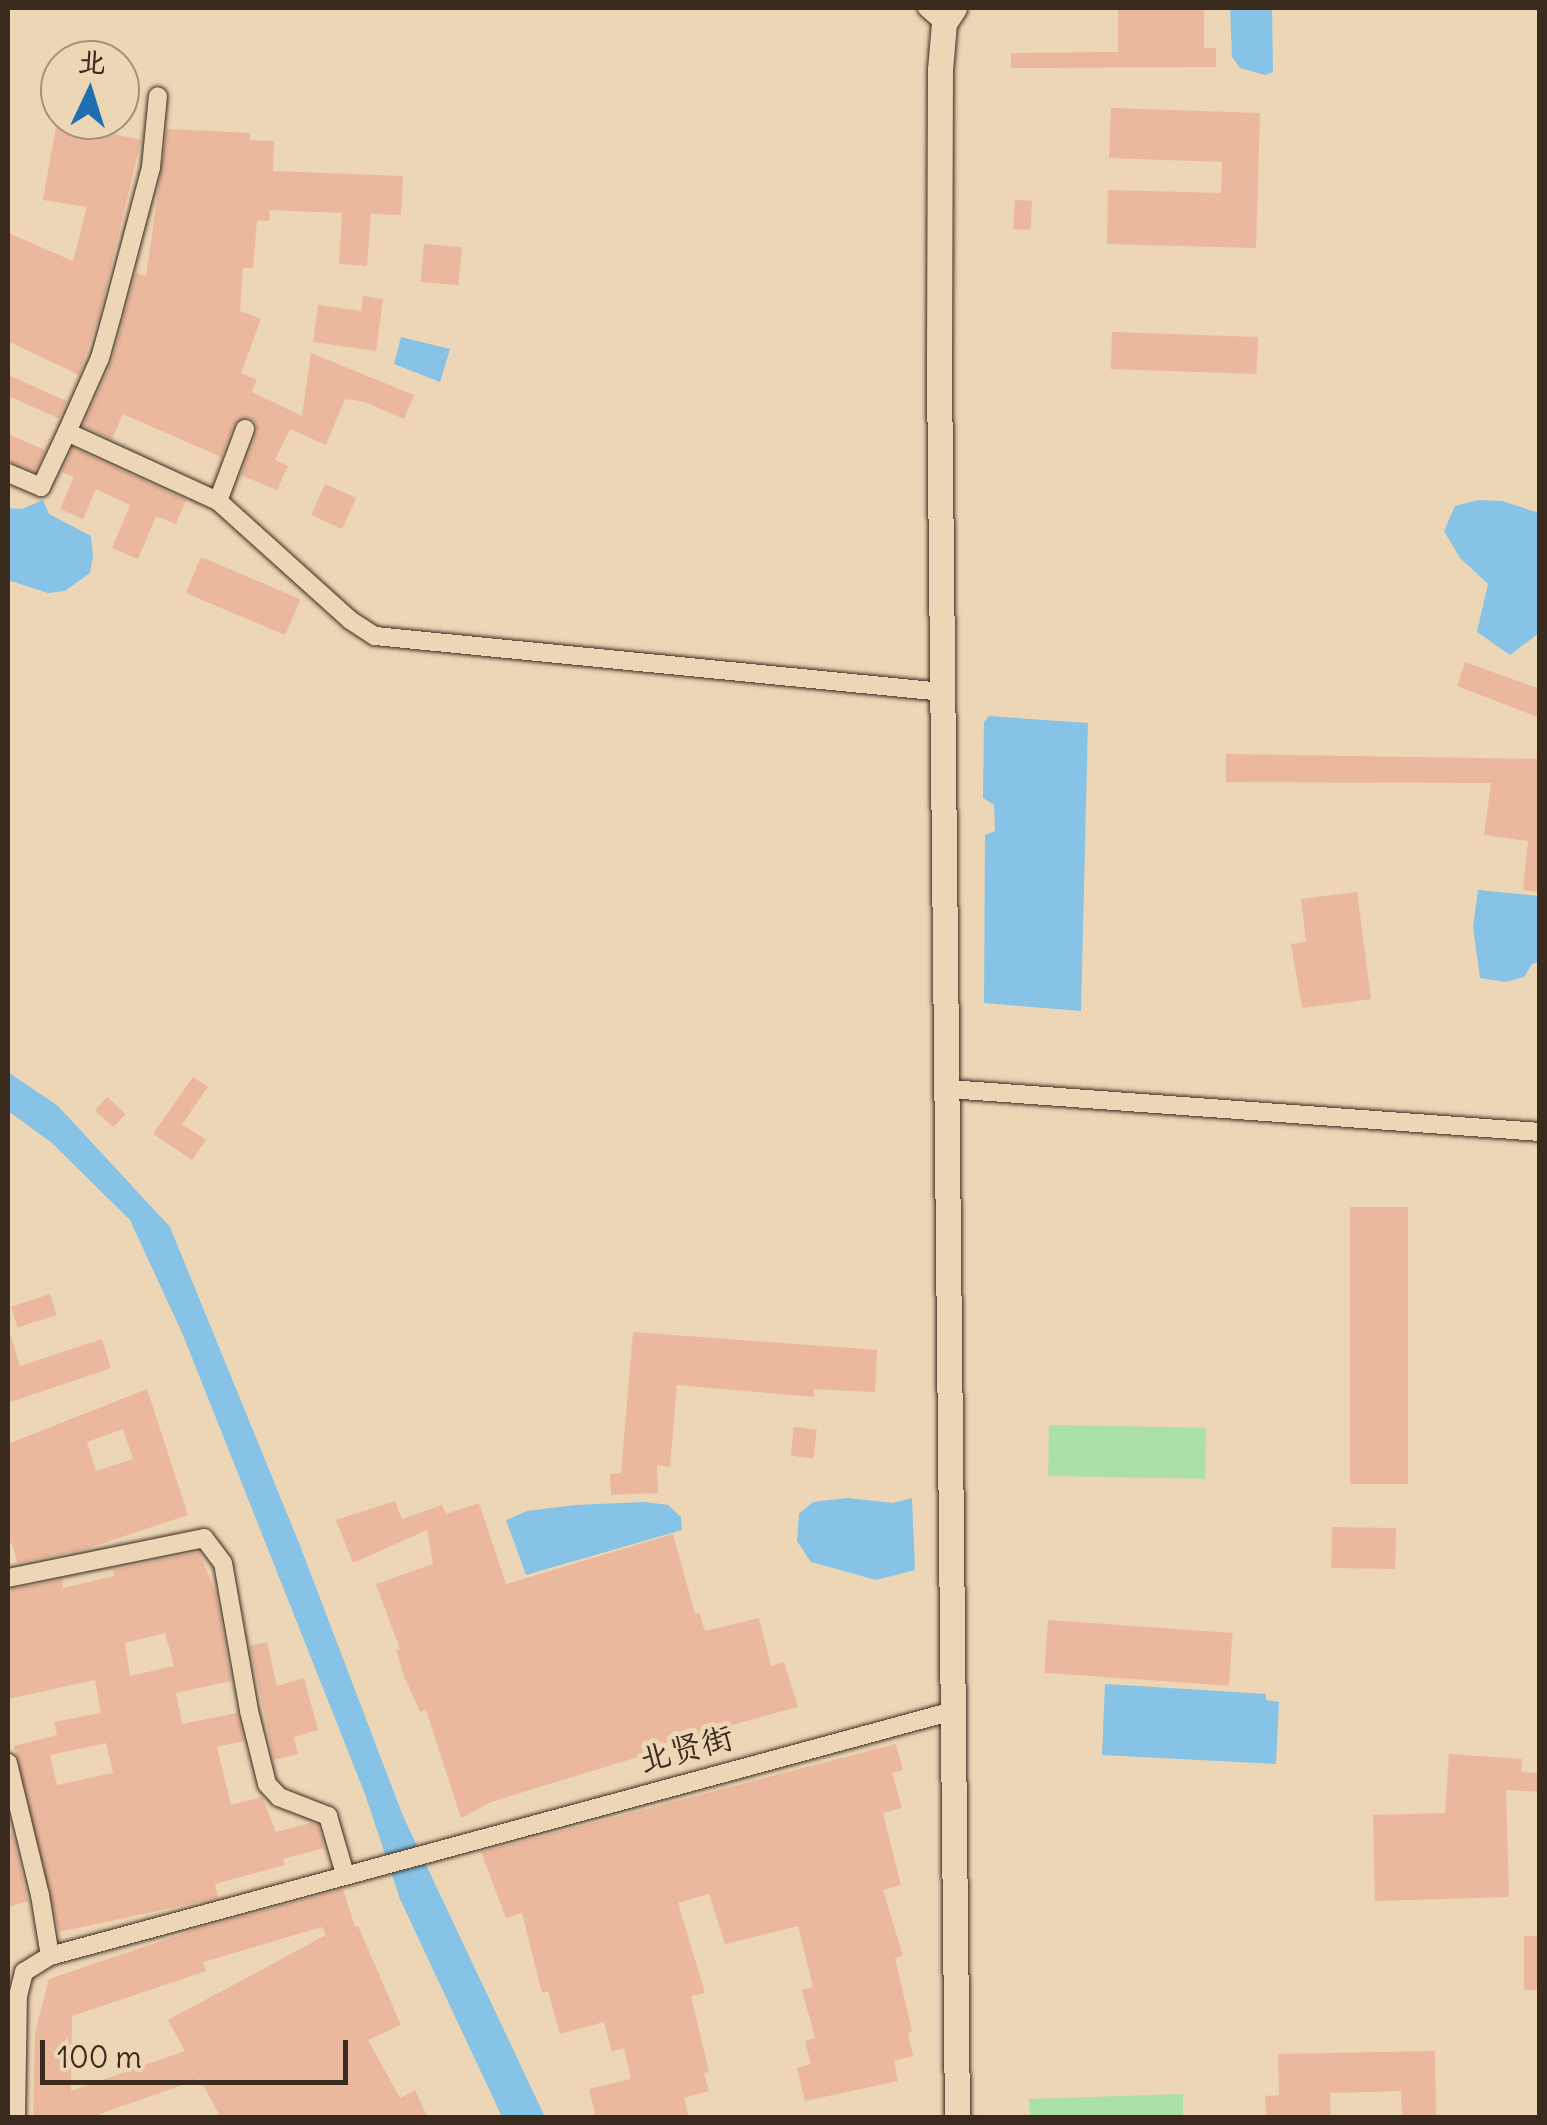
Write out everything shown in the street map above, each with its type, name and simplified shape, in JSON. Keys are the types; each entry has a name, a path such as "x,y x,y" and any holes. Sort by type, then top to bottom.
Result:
{"main road":[{"path":"942,11 939,352 957,2118"}],"street":[{"path":"8,473 40,487 68,432 104,344 151,167 158,96"},
{"path":"218,501 245,429"},
{"path":"68,432 218,501 350,620 376,636 943,692"},
{"path":"949,1089 1540,1132"},
{"path":"8,1578 204,1538 223,1563 249,1711 268,1784 279,1796 328,1816 345,1874 50,1956 24,1972 18,1996 16,2118"},
{"name":"北贤街","path":"345,1874 953,1710"},
{"path":"8,1763 40,1895 50,1956"}],"green space":[{"path":"1049,1425 1206,1428 1205,1479 1048,1476"},
{"path":"1183,2094 1183,2117 1030,2117 1029,2099"}],"water":[{"path":"1230,8 1272,8 1273,72 1265,75 1240,68 1232,57"},
{"path":"401,337 450,349 440,382 394,364"},
{"path":"43,500 49,514 91,536 90,573 65,591 48,593 8,580 8,508 22,509"},
{"path":"1478,500 1502,501 1539,513 1539,633 1510,655 1477,632 1488,584 1460,558 1444,531 1455,506"},
{"path":"989,716 1088,723 1081,1011 984,1003 985,835 995,831 994,805 983,798 984,722"},
{"path":"1478,890 1539,896 1539,962 1532,964 1524,977 1506,982 1480,978 1473,927"},
{"path":"8,1072 58,1106 170,1227 299,1543 403,1816 545,2117 502,2117 400,1899 365,1794 183,1335 130,1220 52,1143 8,1111"},
{"path":"847,1498 893,1503 912,1498 915,1570 876,1580 811,1562 797,1541 799,1514 813,1502"},
{"path":"645,1502 668,1505 681,1517 682,1530 526,1575 506,1520 527,1511"},
{"path":"1105,1684 1266,1694 1266,1700 1279,1702 1276,1764 1102,1755"}],"building":[{"path":"1118,8 1204,8 1204,48 1216,48 1216,67 1011,68 1011,53 1118,52"},
{"path":"1111,108 1260,113 1256,248 1107,244 1108,190 1221,193 1222,162 1109,158"},
{"path":"167,129 250,133 250,140 274,141 273,171 403,176 401,215 371,214 367,266 339,264 342,213 270,210 269,221 257,220 253,268 243,268 240,311 261,319 241,373 257,380 252,392 302,416 311,353 414,395 404,419 365,402 345,399 326,445 290,429 275,460 288,466 277,490 241,475 257,432 255,422 248,417 234,424 221,457 123,414 112,439 83,426 112,361 136,273 146,276"},
{"path":"54,140 141,140 100,312 79,375 8,341 8,233 73,261 87,207 43,200"},
{"path":"1015,200 1032,201 1030,230 1013,229"},
{"path":"424,244 462,247 459,285 421,282"},
{"path":"363,296 383,299 376,351 313,342 318,305 361,311"},
{"path":"1112,332 1258,337 1257,374 1111,369"},
{"path":"8,375 66,401 59,418 8,396"},
{"path":"8,434 45,450 35,471 8,461"},
{"path":"73,448 186,500 176,524 156,516 138,559 112,548 130,505 96,489 83,519 60,509 74,477 62,472"},
{"path":"325,484 356,498 342,529 311,515"},
{"path":"201,557 300,599 285,635 186,593"},
{"path":"1465,662 1540,689 1540,718 1457,686"},
{"path":"1226,754 1540,759 1540,892 1523,890 1528,841 1484,835 1491,783 1226,782"},
{"path":"1357,892 1371,999 1302,1008 1291,944 1306,942 1301,899"},
{"path":"193,1077 208,1087 182,1124 206,1140 192,1160 153,1134"},
{"path":"107,1097 126,1114 114,1127 95,1110"},
{"path":"1350,1207 1408,1207 1408,1484 1350,1484"},
{"path":"50,1294 57,1315 18,1328 11,1307"},
{"path":"633,1332 877,1350 875,1392 814,1389 814,1397 677,1385 670,1467 657,1465 658,1493 611,1495 610,1474 621,1473"},
{"path":"11,1336 20,1366 102,1339 111,1368 8,1403"},
{"path":"147,1389 188,1515 86,1549 17,1563 12,1543 8,1544 8,1444","holes":["123,1429 133,1459 96,1471 87,1442"]},
{"path":"794,1427 817,1430 813,1459 790,1456"},
{"path":"395,1501 402,1519 442,1505 446,1514 479,1503 506,1584 673,1534 695,1614 699,1612 705,1631 759,1618 771,1666 784,1662 798,1707 652,1747 654,1752 491,1802 461,1818 426,1710 420,1712 404,1676 396,1650 400,1649 376,1584 433,1564 427,1530 353,1563 336,1520"},
{"path":"1332,1527 1396,1528 1395,1569 1331,1568"},
{"path":"199,1552 216,1593 231,1681 176,1693 182,1724 237,1713 244,1741 217,1747 231,1805 262,1797 276,1832 310,1823 318,1825 324,1848 283,1859 285,1865 215,1884 218,1898 59,1932 14,1746 57,1735 54,1722 101,1713 95,1680 8,1699 8,1590 62,1580 63,1588 114,1576 113,1570","holes":["165,1633 174,1666 130,1676 125,1643","106,1743 113,1773 57,1785 50,1755"]},
{"path":"1048,1620 1233,1633 1229,1686 1044,1673"},
{"path":"267,1642 277,1686 304,1678 318,1730 294,1737 298,1754 274,1760 250,1646"},
{"path":"896,1744 903,1770 892,1773 902,1808 883,1813 901,1885 883,1890 903,1956 895,1958 912,2031 908,2033 913,2056 894,2061 898,2081 805,2101 797,2068 811,2064 805,2041 815,2038 802,1990 813,1987 798,1926 725,1944 709,1894 678,1903 705,1993 691,1996 709,2072 704,2073 709,2091 684,2098 689,2118 596,2118 589,2089 631,2079 624,2048 612,2052 604,2022 560,2034 548,1991 542,1993 522,1913 506,1918 481,1852"},
{"path":"1449,1754 1522,1759 1521,1772 1540,1773 1540,1792 1506,1790 1509,1897 1375,1901 1373,1815 1445,1813"},
{"path":"12,1832 28,1901 8,1907 8,1834"},
{"path":"343,1889 355,1927 358,1926 401,2025 368,2040 400,2098 415,2090 428,2118 221,2118 200,2079 88,2118 33,2118 35,2032 49,1979 200,1928","holes":["322,1927 326,1935 168,2020 185,2051 71,2091 72,2016 206,1971 203,1962"]},
{"path":"1524,1936 1540,1936 1540,1990 1524,1990"},
{"path":"1435,2051 1436,2118 1402,2118 1401,2091 1330,2093 1331,2118 1266,2118 1265,2096 1279,2095 1278,2054"}]}
